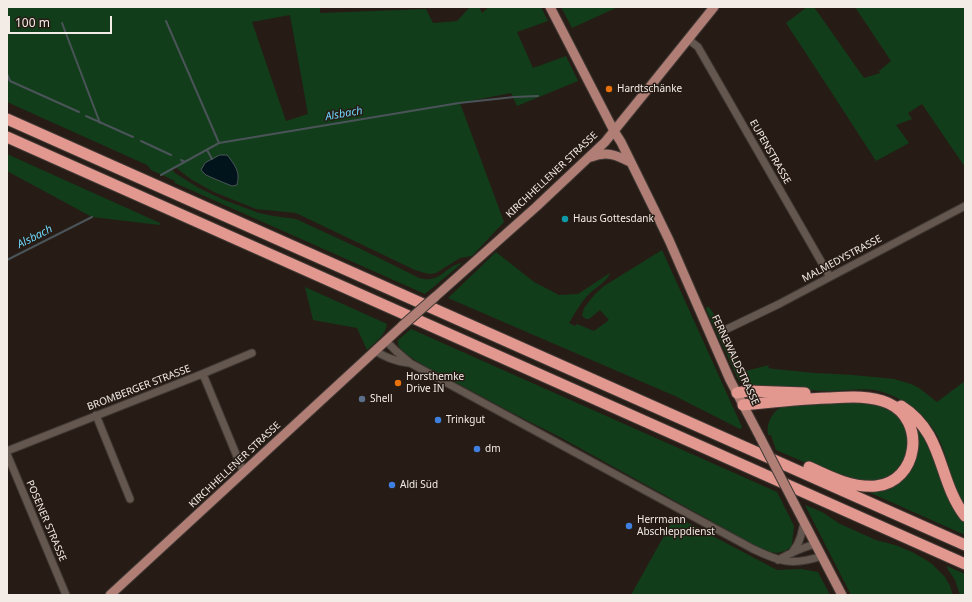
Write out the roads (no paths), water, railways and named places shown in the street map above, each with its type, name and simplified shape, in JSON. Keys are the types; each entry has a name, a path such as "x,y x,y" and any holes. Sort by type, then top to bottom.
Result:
{"highway":[{"path":"7,119 965,545"},
{"path":"7,136 965,564"},
{"path":"737,393 748,391 860,393 880,396 891,400 915,416 929,434 937,450 952,493 965,516"},
{"path":"743,405 818,398 867,398 887,403 895,407 907,420 912,431 913,448 906,466 900,474 880,485 867,486 844,482 785,457 772,459"}],"main road":[{"name":"FERNEWALDSTRASSE","path":"550,7 621,142 669,240 730,380 842,595"},
{"name":"KIRCHHELLENER STRASSE","path":"110,595 243,471 402,326 536,207 605,142 714,7"},
{"path":"588,158 597,154 606,154 619,157 630,162"}],"street":[{"name":"EUPENSTRASSE","path":"688,39 698,47 830,277"},
{"name":"MALMEDYSTRASSE","path":"727,329 779,304 965,206"},
{"path":"386,341 410,363 769,557 790,562 800,562 822,556"},
{"path":"375,351 393,360 410,363"},
{"path":"202,374 252,353"},
{"name":"BROMBERGER STRASSE","path":"7,451 202,374 243,471"},
{"path":"96,415 130,499"},
{"name":"POSENER STRASSE","path":"7,454 66,595"},
{"path":"792,552 798,543 804,522"},
{"path":"778,560 792,552 815,544"}],"waterway":[{"path":"166,21 219,143"},
{"path":"62,23 100,123"},
{"path":"7,74 10,81 79,112"},
{"name":"Alsbach","path":"161,175 219,143 459,103 538,96"},
{"path":"86,116 133,137"},
{"path":"141,141 171,155"},
{"path":"207,150 212,159"},
{"name":"Alsbach","path":"181,160 185,162"},
{"name":"Alsbach","path":"7,260 92,217"}],"place":[{"name":"Hardtschänke","path":"609,89"},
{"name":"Haus Gottesdank","path":"565,219"},
{"name":"Horsthemke Drive IN","path":"398,383"},
{"name":"Shell","path":"362,399"},
{"name":"Trinkgut","path":"438,420"},
{"name":"dm","path":"477,449"},
{"name":"Aldi Süd","path":"392,485"},
{"name":"Herrmann Abschleppdienst","path":"629,526"}]}
